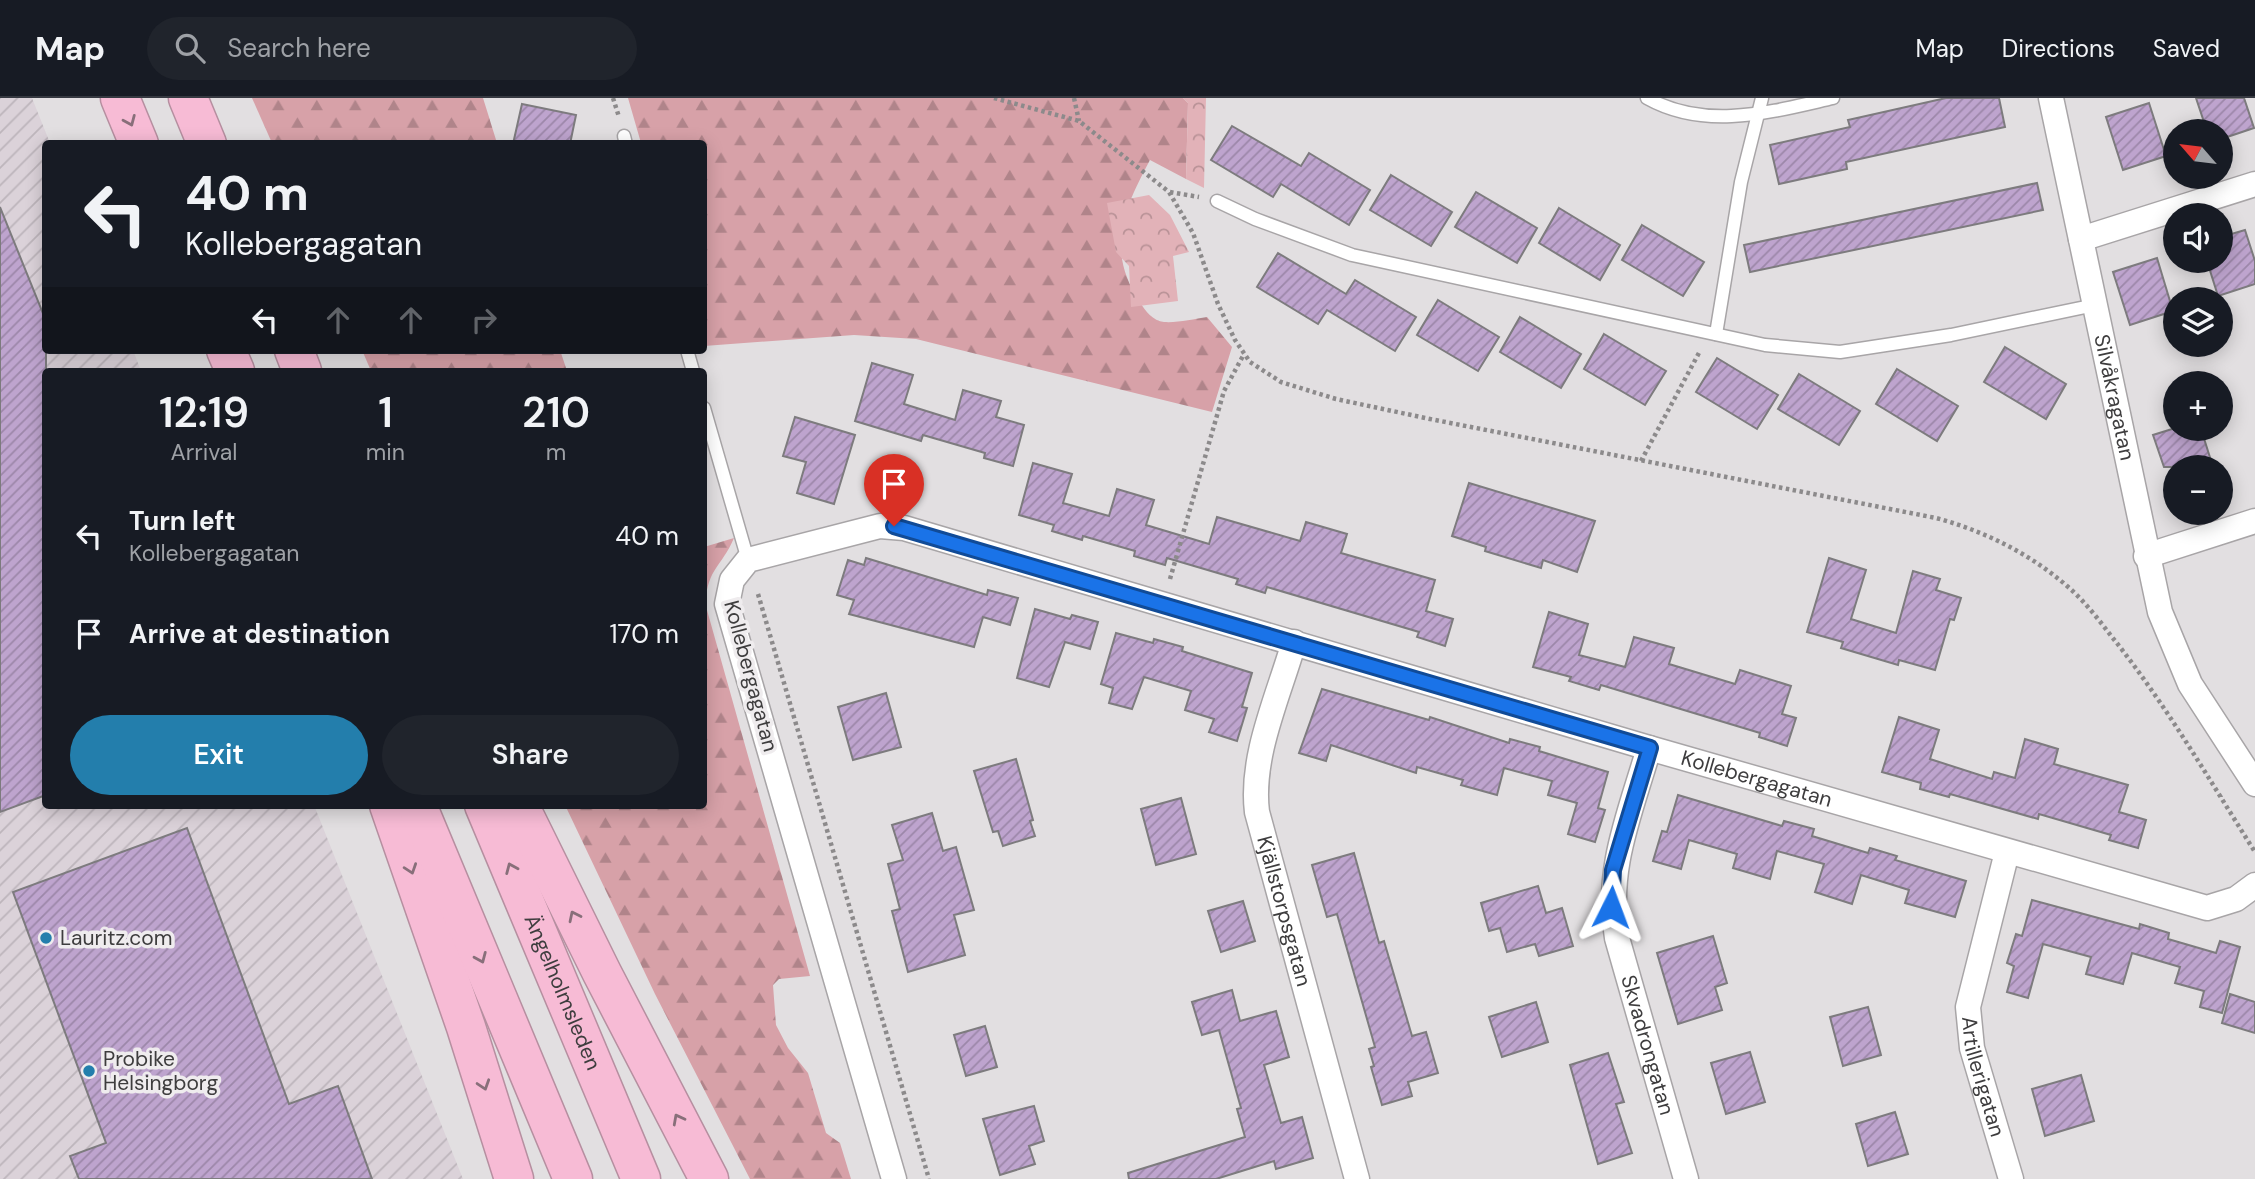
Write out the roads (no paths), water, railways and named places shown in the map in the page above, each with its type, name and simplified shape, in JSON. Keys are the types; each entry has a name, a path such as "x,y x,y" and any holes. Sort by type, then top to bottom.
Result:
{"highway":[{"path":"120,98 137,140"},
{"path":"188,98 205,140"},
{"path":"390,809 466,1027 514,1179"},
{"path":"419,809 573,1179"},
{"name":"Ängelholmsleden","path":"486,809 641,1179"},
{"path":"521,809 602,974 709,1179"}],"street":[{"name":"Silvåkragatan","path":"2051,98 2160,612 2190,684 2255,784"},
{"path":"2081,239 2255,184"},
{"path":"2146,556 2255,521"},
{"name":"Kollebergagatan","path":"894,1179 727,604 732,580 748,560 880,526 894,526 1163,603 1650,748 2207,908 2228,903 2255,885"},
{"name":"Kjällstorpsgatan","path":"1294,642 1257,769 1257,812 1357,1179"},
{"name":"Skvadrongatan","path":"1650,748 1613,870 1611,907 1620,951 1686,1179"},
{"name":"Artillerigatan","path":"2007,852 1968,1007 1972,1048 2011,1179"}],"lane":[{"path":"1647,98 1665,108 1708,117 1758,115 1833,98"},
{"path":"1713,334 1741,183 1762,98"},
{"path":"1217,201 1255,219 1352,255 1765,345 1840,352 1951,335 2095,305"},
{"path":"707,418 748,560"}],"place":[{"name":"Lauritz.com","path":"46,938"},
{"name":"Probike Helsingborg","path":"89,1071"}]}
